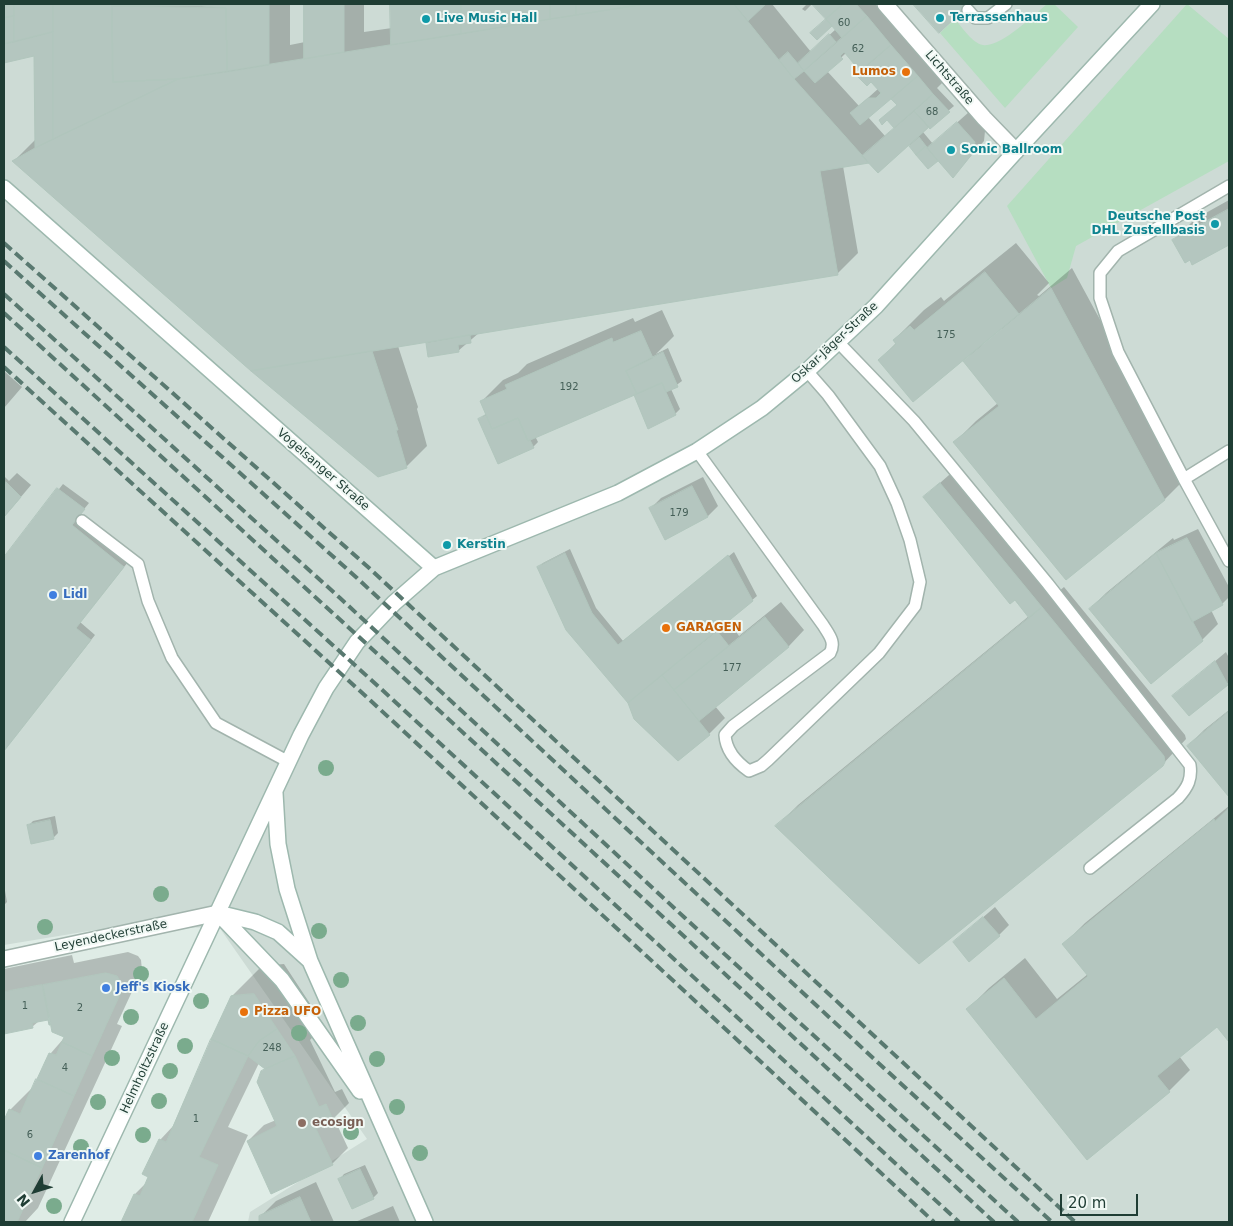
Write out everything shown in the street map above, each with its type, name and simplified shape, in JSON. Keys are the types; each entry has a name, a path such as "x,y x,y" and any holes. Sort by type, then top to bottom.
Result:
{"street":[{"name":"Lichtstraße","path":"885,4 984,118 1016,151"},
{"name":"Oskar-Jäger-Straße","path":"434,568 618,492 697,451 762,408 807,370 876,306 1152,4"},
{"name":"Vogelsanger Straße","path":"4,188 434,568"},
{"path":"218,913 274,791 326,688 357,642 394,603 434,568"},
{"path":"274,791 278,844 289,893 310,961 425,1222"},
{"path":"218,913 256,922 278,932 310,961"},
{"path":"218,913 282,980 330,1046 380,1122"},
{"name":"Leyendeckerstraße","path":"4,959 218,913"},
{"name":"Helmholtzstraße","path":"72,1222 218,913"}],"lane":[{"path":"968,10 974,18 988,18 1006,4"},
{"path":"1229,186 1118,251 1100,273 1100,298 1118,352 1229,562"},
{"path":"838,342 914,422 1048,584 1190,765 1191,775 1188,787 1178,798 1090,868"},
{"path":"697,451 823,625 832,639 834,647 830,653 733,726 725,735 725,745 728,750 741,766 749,771 761,766 768,760 879,653 916,606 920,582 910,540 897,503 880,466 828,395 807,370"},
{"path":"1184,479 1229,451"},
{"path":"82,521 138,564 148,601 172,658 216,723 289,762"}],"shaded area":[{"path":"4,4 1229,4 1229,1222 248,1222 250,1212 367,1139 219,927 95,930 4,945"}],"green space":[{"path":"1047,4 1054,4 1078,27 1005,108 940,33 955,19 979,44 990,45 1016,30"},
{"path":"1187,4 1229,39 1229,161 1076,246 1067,278 1051,288 1007,206"}],"building":[{"path":"4,4 14,4 14,16 4,18"},
{"path":"14,4 53,4 53,32 14,42"},
{"path":"53,4 112,4 113,82 178,79 53,139"},
{"path":"112,4 201,4 201,6 112,6"},
{"path":"201,4 269,4 269,65 227,72 226,8 201,6"},
{"path":"304,4 344,4 344,52 304,59"},
{"name":"Live Music Hall","path":"390,4 461,4 461,34 391,45"},
{"path":"461,4 550,4 550,19 461,34"},
{"path":"550,4 576,4 576,15 550,19"},
{"path":"576,4 645,4 576,15"},
{"path":"645,4 734,4 794,79 869,163 820,171 838,275 251,371 12,161 178,79"},
{"path":"734,4 766,4 748,21"},
{"path":"812,4 843,4 826,19"},
{"path":"843,4 856,4 867,16 842,38 826,19"},
{"name":"Terrassenhaus","path":"913,4 970,4 939,33"},
{"path":"112,6 226,8 227,72 178,79 113,82"},
{"path":"14,16 14,42 4,44 4,18"},
{"path":"867,16 891,45 860,71 844,52 840,56 843,59 815,83 804,71"},
{"path":"826,19 832,26 817,40 810,33"},
{"path":"53,32 53,139 35,148 34,56 4,63 4,44"},
{"path":"829,34 836,42 804,71 798,63"},
{"path":"891,45 918,76 860,125 850,113 868,98 876,98 881,93 871,82 867,86 856,75"},
{"path":"788,52 804,71 794,79 779,60"},
{"path":"918,76 933,94 894,128 887,120 882,125 879,120 897,105 891,99"},
{"path":"933,94 950,112 930,129 914,111"},
{"path":"914,111 929,127 878,173 862,156"},
{"name":"Sonic Ballroom","path":"957,122 975,142 973,153 953,178 927,148"},
{"path":"919,137 926,146 916,155 909,146"},
{"path":"926,146 938,161 928,169 916,155"},
{"name":"Deutsche Post DHL Zustellbasis","path":"1229,209 1229,245 1192,265 1190,260 1185,263 1172,240"},
{"path":"985,272 1019,314 913,402 878,360 896,344 893,340 910,326 914,330"},
{"path":"1051,288 1165,500 1066,580 953,442 999,406 963,361"},
{"path":"641,331 653,358 626,371 637,394 528,441 518,418 492,429 480,401 507,389 505,385 612,338 613,342"},
{"path":"470,335 471,343 458,345 459,352 428,357 426,343"},
{"path":"372,351 398,430 396,430 407,468 378,477 251,371"},
{"path":"663,352 678,387 666,392 662,383 637,394 626,371"},
{"path":"662,383 676,415 648,429 634,395"},
{"path":"486,415 492,429 518,418 528,441 530,440 534,448 498,464 478,419"},
{"path":"6,482 21,497 4,517 4,485"},
{"path":"940,483 1042,607 1029,618 1015,600 1010,604 923,497"},
{"path":"692,486 708,517 665,540 649,508"},
{"name":"Lidl","path":"57,488 85,509 72,525 124,567 76,628 91,640 4,751 4,557"},
{"path":"1187,538 1223,605 1192,622 1156,553"},
{"path":"565,553 592,613 618,645 728,555 753,601 628,703 566,630 537,567"},
{"path":"1156,553 1203,641 1151,684 1089,609"},
{"path":"1042,607 1164,756 1165,762 1163,766 919,964 775,826"},
{"path":"765,617 789,647 699,721 674,690"},
{"path":"717,631 729,646 674,690 662,675"},
{"path":"1215,661 1228,685 1189,716 1172,696"},
{"path":"662,675 710,735 678,761 634,719 628,703"},
{"path":"1229,711 1229,797 1187,746"},
{"path":"1229,808 1229,1042 1217,1027 1157,1076 1170,1092 1087,1160 966,1009 1004,978 1036,1019 1088,976 1062,944"},
{"path":"50,820 54,839 31,844 27,825"},
{"path":"983,917 1000,936 969,962 953,942"},
{"path":"106,973 117,976 120,981 121,992 92,1056 62,1042 64,1037 52,1032 43,985"},
{"path":"42,985 50,1025 48,1020 32,1023 33,1028 4,1034 4,992"},
{"path":"254,994 277,1029 259,1041 248,1056 211,1039 231,996"},
{"path":"277,1029 295,1056 265,1069 248,1056 259,1041"},
{"path":"211,1039 248,1056 199,1157 218,1165 192,1222 121,1222 134,1194 140,1196 148,1177 142,1174 159,1139 166,1142"},
{"path":"62,1042 92,1056 74,1096 37,1079 49,1053 56,1055"},
{"name":"ecosign","path":"295,1056 319,1107 326,1104 333,1120 316,1129 333,1165 271,1194 247,1141 277,1126 257,1082 261,1071"},
{"path":"36,1079 74,1096 42,1168 4,1150 4,1120 9,1109 20,1114"},
{"path":"4,1150 42,1168 17,1222 4,1222"},
{"path":"360,1169 374,1199 352,1209 338,1179"},
{"path":"300,1197 311,1222 259,1222 259,1216"}],"railway":[{"path":"4,243 368,567 1075,1222"},
{"path":"4,261 357,578 1052,1222"},
{"path":"4,294 340,598 685,918 1018,1222"},
{"path":"4,313 393,668 994,1222"},
{"path":"4,347 379,687 959,1222"},
{"path":"4,367 371,701 934,1222"}],"place":[{"name":"Terrassenhaus","path":"940,18"},
{"name":"Live Music Hall","path":"426,19"},
{"name":"Lumos","path":"906,72"},
{"name":"Sonic Ballroom","path":"951,150"},
{"name":"Deutsche Post DHL Zustellbasis","path":"1215,224"},
{"name":"Kerstin","path":"447,545"},
{"name":"Lidl","path":"53,595"},
{"name":"GARAGEN","path":"666,628"},
{"name":"Jeff's Kiosk","path":"106,988"},
{"name":"Pizza UFO","path":"244,1012"},
{"name":"ecosign","path":"302,1123"},
{"name":"Zarenhof","path":"38,1156"}]}
